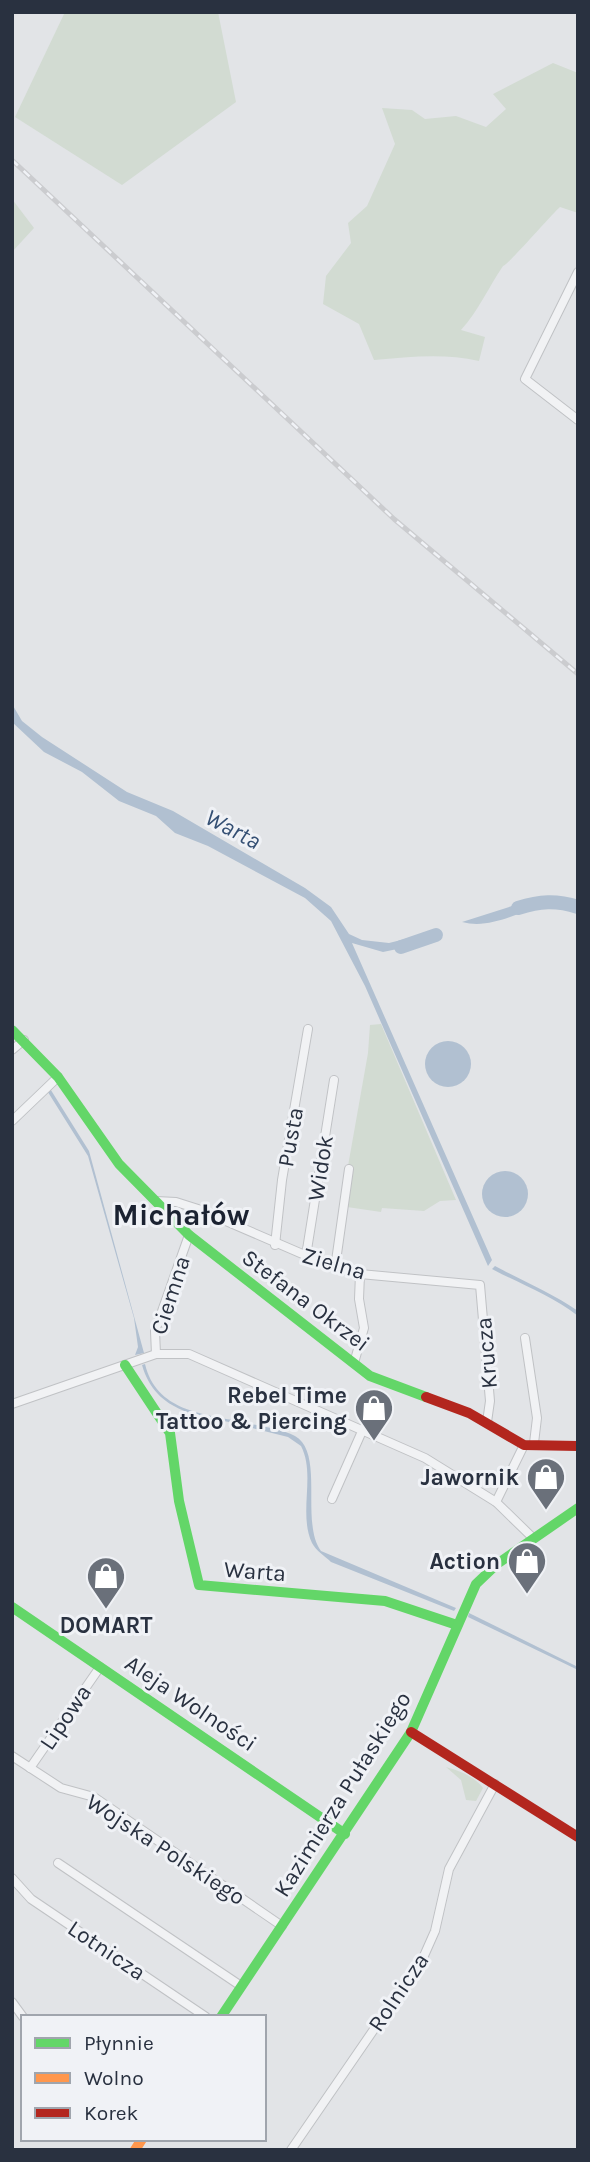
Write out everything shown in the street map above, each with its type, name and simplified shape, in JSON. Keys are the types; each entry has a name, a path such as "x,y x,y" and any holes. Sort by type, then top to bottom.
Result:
{"street":[{"path":"578,272 524,379 578,420"},
{"name":"Pusta","path":"275,1245 282,1180 308,1029"},
{"name":"Stefana Okrzei","path":"12,1030 17,1046 55,1079 120,1164 189,1235 354,1363 381,1381 486,1422 529,1444 578,1446"},
{"path":"12,1121 55,1079"},
{"name":"Widok","path":"306,1256 334,1080"},
{"path":"335,1268 349,1169"},
{"name":"Zielna","path":"156,1201 176,1202 198,1209 275,1245 335,1268 360,1274 480,1284"},
{"name":"Ciemna","path":"152,1356 155,1331 189,1235"},
{"path":"354,1363 364,1328 359,1298 360,1274"},
{"name":"Krucza","path":"480,1284 490,1401 486,1422"},
{"path":"496,1502 529,1444 537,1418 525,1338"},
{"path":"12,1404 152,1356 175,1352 197,1356 425,1458 496,1502 533,1538"},
{"name":"Warta","path":"131,1363 170,1433 179,1501 199,1586 385,1601 458,1625"},
{"path":"332,1499 363,1429"},
{"name":"Kazimierza Pułaskiego","path":"222,2015 411,1732 466,1602 483,1577 533,1538 578,1508"},
{"name":"Aleja Wolności","path":"12,1607 345,1834"},
{"name":"Lipowa","path":"30,1768 100,1667"},
{"path":"411,1732 578,1837"},
{"name":"Wojska Polskiego","path":"12,1756 61,1788 94,1797 282,1926"},
{"name":"Rolnicza","path":"291,2150 424,1958 435,1931 449,1868 495,1784"},
{"path":"58,1863 242,1986"},
{"name":"Lotnicza","path":"12,1878 31,1899 203,2015"}],"shaded area":[{"path":"65,12 218,12 236,102 122,185 15,117"},
{"path":"553,63 578,73 578,213 560,207 503,266 461,330 485,337 479,361 440,356 374,360 359,324 323,304 326,276 351,243 348,223 367,206 395,144 382,108 412,110 425,119 456,116 486,127 506,109 493,94"},
{"path":"12,199 34,228 12,252"},
{"path":"381,1024 456,1200 440,1201 424,1211 382,1208 381,1212 347,1207 353,1167 348,1166 368,1053 370,1025"},
{"path":"446,1767 466,1774 483,1788 476,1801 466,1800 461,1780"}],"water":[{"path":"12,704 22,721 42,737 127,792 173,811 305,888 331,907 349,934 362,940 389,943 413,937 421,944 383,952 352,943 492,1260 488,1266 365,986 331,921 305,898 208,846 175,833 156,816 119,801 82,772 44,752 12,722"},
{"path":"546,897 578,902 578,911 550,904"},
{"path":"534,899 538,907 510,917 481,924 462,922"},
{"path":"448,1041 464,1048 471,1064 464,1080 448,1087 432,1080 425,1064 432,1048"},
{"path":"49,1087 89,1151 144,1353 135,1355 138,1347 134,1318 88,1156 46,1089"},
{"path":"505,1171 522,1177 528,1194 522,1211 505,1217 488,1211 482,1194 488,1177"},
{"path":"495,1266 578,1311 578,1316 547,1296 492,1269"},
{"path":"145,1364 159,1392 170,1401 197,1413 243,1422 244,1425 197,1415 169,1403 158,1394 149,1381 142,1365"},
{"path":"247,1423 290,1434 304,1445 311,1472 312,1524 321,1551 456,1608 454,1611 331,1562 318,1551 312,1543 306,1519 307,1469 301,1446 288,1437 248,1427"},
{"path":"469,1613 578,1667 578,1670 468,1617"}],"waterway":[{"name":"Warta","path":"518,908 548,902 578,907"},
{"name":"Warta","path":"401,947 436,935"}],"railway":[{"path":"12,160 394,519 578,674"}],"traffic: fast":[{"path":"12,1030 58,1077 119,1164 189,1235 370,1376 426,1397"},
{"path":"125,1365 170,1433 179,1501 199,1585 385,1601 457,1625"},
{"path":"222,2015 411,1732 476,1584 497,1564 578,1508"},
{"path":"12,1607 345,1834"}],"traffic: slow":[{"path":"135,2150 141,2141"}],"traffic: jam":[{"path":"426,1397 469,1413 524,1445 578,1446"},
{"path":"411,1732 578,1837"}],"place":[{"name":"Rebel Time Tattoo & Piercing","path":"374,1442"},
{"name":"Jawornik","path":"546,1511"},
{"name":"Action","path":"527,1595"},
{"name":"DOMART","path":"106,1610"}],"district":[{"name":"Michałów","path":"181,1215"}]}
